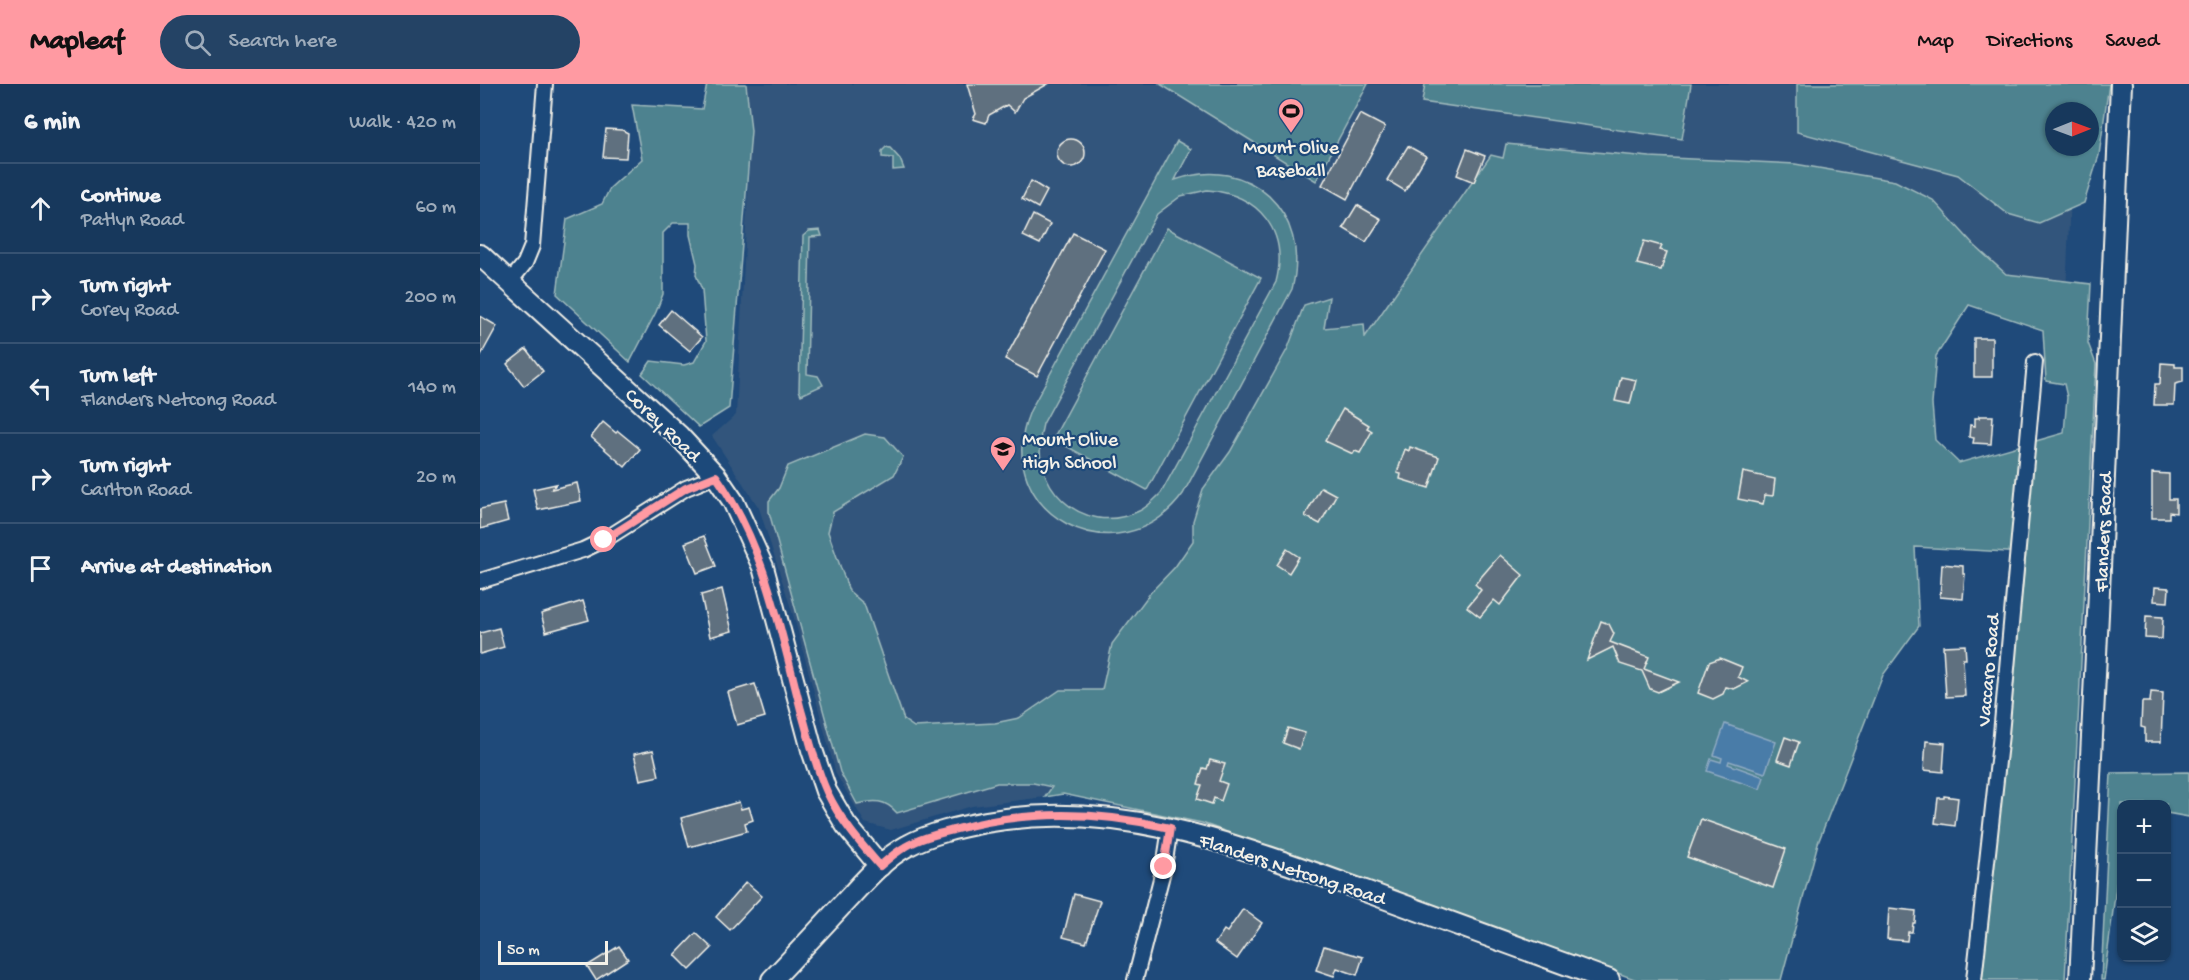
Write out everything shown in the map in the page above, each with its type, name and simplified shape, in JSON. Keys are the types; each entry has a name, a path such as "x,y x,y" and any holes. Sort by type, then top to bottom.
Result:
{"main road":[{"name":"Flanders Road","path":"2080,980 2121,84"},
{"name":"Corey Road","path":"480,255 678,436 716,476 738,510 763,567 812,750 826,791 846,825 880,866"},
{"name":"Flanders Netcong Road","path":"772,980 880,866 904,847 961,827 1014,818 1057,815 1093,816 1170,828 1208,838 1327,878 1609,980"}],"street":[{"path":"509,283 525,263 532,246 545,84"},
{"name":"Vaccaro Road","path":"1974,980 2000,745 2035,362"},
{"path":"480,581 583,550 604,540 686,488 716,476"},
{"path":"1135,980 1164,867 1170,828"}],"shaded area":[{"name":"Mount Olive High School","path":"746,84 2074,84 2061,102 2045,102 2045,156 2072,156 2065,321 1491,155 1045,797 972,806 891,830 865,823 836,774 795,621 759,508 712,436 736,415 751,131"},
{"path":"1725,724 1776,742 1765,773 1729,761 1728,764 1764,777 1760,789 1707,771 1711,759 1721,762 1722,758 1714,755"}],"green space":[{"path":"707,84 746,84 751,131 729,408 699,427 642,374 651,361 684,365 694,362 706,341 702,290 696,275 697,264 690,235 690,223 673,223 663,233 663,294 630,362 557,294 567,219 602,204 610,188 642,159 632,105 702,109"},
{"name":"Mount Olive Baseball","path":"1160,84 1368,84 1316,181"},
{"path":"1425,84 1691,84 1682,139 1422,102"},
{"path":"1797,84 2109,84 2099,155 2099,102 2045,102 2045,156 2099,156 2084,203 2039,223 2008,214 1958,175 1797,132"},
{"path":"1177,141 1191,149 1175,180 1202,174 1227,175 1250,183 1269,196 1283,214 1293,236 1296,261 1292,289 1183,494 1156,520 1126,532 1095,533 1067,524 1043,505 1027,479 1022,447 1030,411","holes":["1207,190 1242,199 1266,218 1274,232 1278,247 1279,264 1276,282 1161,493 1139,511 1118,518 1097,518 1079,512 1063,500 1051,485 1043,467 1040,446 1043,424 1157,214 1181,196"]},
{"path":"1506,144 1650,157 1795,164 1895,181 1933,200 1975,246 2006,274 2091,284 2088,343 2096,364 2065,980 1982,980 1988,899 2026,553 1915,547 1919,626 1883,675 1818,843 1781,980 1637,980 1202,823 1063,794 1045,797 1052,787 1033,783 997,783 897,813 884,803 857,804 840,772 769,512 769,501 779,488 788,466 865,434 885,437 903,457 894,475 833,512 828,532 849,591 864,604 904,720 914,727 995,723 1019,718 1060,690 1102,690 1112,644 1151,592 1175,567 1193,541 1193,521 1203,489 1230,452 1288,348 1304,305 1329,297 1324,328 1364,324 1365,337 1491,155 1503,158","holes":["1969,305 2043,330 2046,381 2064,384 2067,397 2064,433 1959,463 1935,440 1932,404 1936,356"]},
{"path":"886,147 890,148 900,159 904,169 893,170 893,158 882,157 882,151"},
{"path":"1167,228 1261,278 1147,490 1053,439"},
{"path":"820,230 822,236 810,237 807,374 818,376 823,385 801,395 799,390 803,236 809,231"},
{"path":"2189,772 2189,817 2171,814 2171,800 2117,800 2117,880 2104,980 2101,980 2111,773"}],"building":[{"path":"967,84 1048,84 1023,98 1015,112 1007,105 989,115 986,123 973,119 976,114"},
{"path":"1360,114 1385,127 1347,199 1322,185"},
{"path":"606,129 622,130 628,133 626,158 603,157"},
{"path":"1071,139 1081,143 1085,153 1081,163 1071,167 1061,163 1057,153 1061,143"},
{"path":"1408,146 1426,156 1405,191 1387,180"},
{"path":"1467,149 1485,156 1474,182 1457,175"},
{"path":"1031,181 1047,191 1038,208 1022,199"},
{"path":"1357,205 1381,219 1366,242 1343,228"},
{"path":"1033,215 1050,224 1040,244 1023,236"},
{"path":"1073,233 1105,249 1037,376 1005,359"},
{"path":"1644,241 1662,246 1660,250 1667,252 1661,270 1637,264"},
{"path":"671,310 702,337 690,351 659,325"},
{"path":"480,316 497,326 480,357"},
{"path":"1974,338 1992,338 1992,377 1974,377"},
{"path":"526,349 543,371 524,386 507,364"},
{"path":"2161,363 2183,367 2183,382 2175,384 2174,405 2154,405 2155,384 2160,384"},
{"path":"1621,377 1636,380 1630,404 1615,401"},
{"path":"1343,409 1369,425 1367,428 1372,431 1360,453 1355,451 1353,454 1325,441"},
{"path":"1993,416 1991,444 1973,443 1974,438 1969,437 1970,425 1975,426 1975,418"},
{"path":"603,422 640,449 625,467 591,437"},
{"path":"1410,447 1439,457 1429,488 1400,479 1401,474 1397,473 1405,449 1409,451"},
{"path":"1743,472 1775,479 1773,496 1765,495 1763,504 1738,499"},
{"path":"2152,473 2169,474 2169,499 2176,499 2176,513 2169,512 2169,518 2152,518"},
{"path":"577,483 581,501 538,510 533,489 556,484 552,489"},
{"path":"1321,487 1336,495 1320,524 1305,516"},
{"path":"504,504 508,521 480,529 480,509"},
{"path":"704,536 716,566 697,573 685,543"},
{"path":"1287,549 1299,557 1289,573 1277,565"},
{"path":"1500,555 1523,575 1500,605 1494,600 1480,617 1467,607 1481,590 1475,584"},
{"path":"1942,564 1963,566 1963,574 1965,574 1963,599 1940,597"},
{"path":"2155,587 2169,588 2168,602 2154,601"},
{"path":"722,589 732,631 710,637 701,595"},
{"path":"583,601 589,620 546,632 541,614"},
{"path":"2146,616 2163,617 2162,639 2145,638"},
{"path":"1601,621 1609,624 1614,634 1610,642 1649,657 1644,669 1679,682 1658,692 1650,689 1642,671 1620,664 1613,647 1587,660"},
{"path":"499,628 504,647 480,654 480,633"},
{"path":"1965,645 1966,659 1963,659 1965,696 1946,697 1943,646"},
{"path":"1720,658 1742,667 1738,677 1748,682 1734,689 1726,687 1723,694 1713,699 1698,693 1709,662"},
{"path":"755,684 765,717 737,725 728,692"},
{"path":"2151,692 2163,693 2161,742 2145,742 2145,728 2141,727 2142,702 2150,702"},
{"path":"1288,728 1305,733 1299,749 1283,743"},
{"path":"1785,737 1799,742 1791,765 1777,760"},
{"path":"1926,741 1945,743 1943,772 1924,770"},
{"path":"653,750 659,776 640,780 634,754"},
{"path":"1210,760 1225,764 1219,781 1227,784 1221,801 1214,798 1212,804 1197,799 1202,785 1198,784 1203,768 1207,769"},
{"path":"1944,796 1958,798 1955,826 1935,823 1938,798 1944,798"},
{"path":"739,802 741,809 749,807 753,820 745,823 747,831 689,847 681,818"},
{"path":"1701,819 1786,849 1773,888 1687,857"},
{"path":"746,882 762,896 730,930 716,917"},
{"path":"1074,894 1100,901 1086,943 1063,937"},
{"path":"1889,908 1916,911 1915,923 1913,923 1912,932 1908,932 1907,941 1887,939"},
{"path":"1243,909 1262,923 1237,959 1215,943 1224,930 1227,932"},
{"path":"696,933 712,948 690,970 675,955"},
{"path":"619,946 628,959 596,980 587,966"},
{"path":"1324,946 1363,957 1357,975 1337,968 1334,976 1316,970"}],"place":[{"name":"Mount Olive Baseball","path":"1291,134"},
{"name":"Mount Olive High School","path":"1003,472"}],"route":[{"path":"604,540 686,488 716,476 733,501 763,567 812,750 826,791 846,825 880,866 909,845 961,827 1022,817 1077,815 1109,817 1170,828 1164,867"}]}
